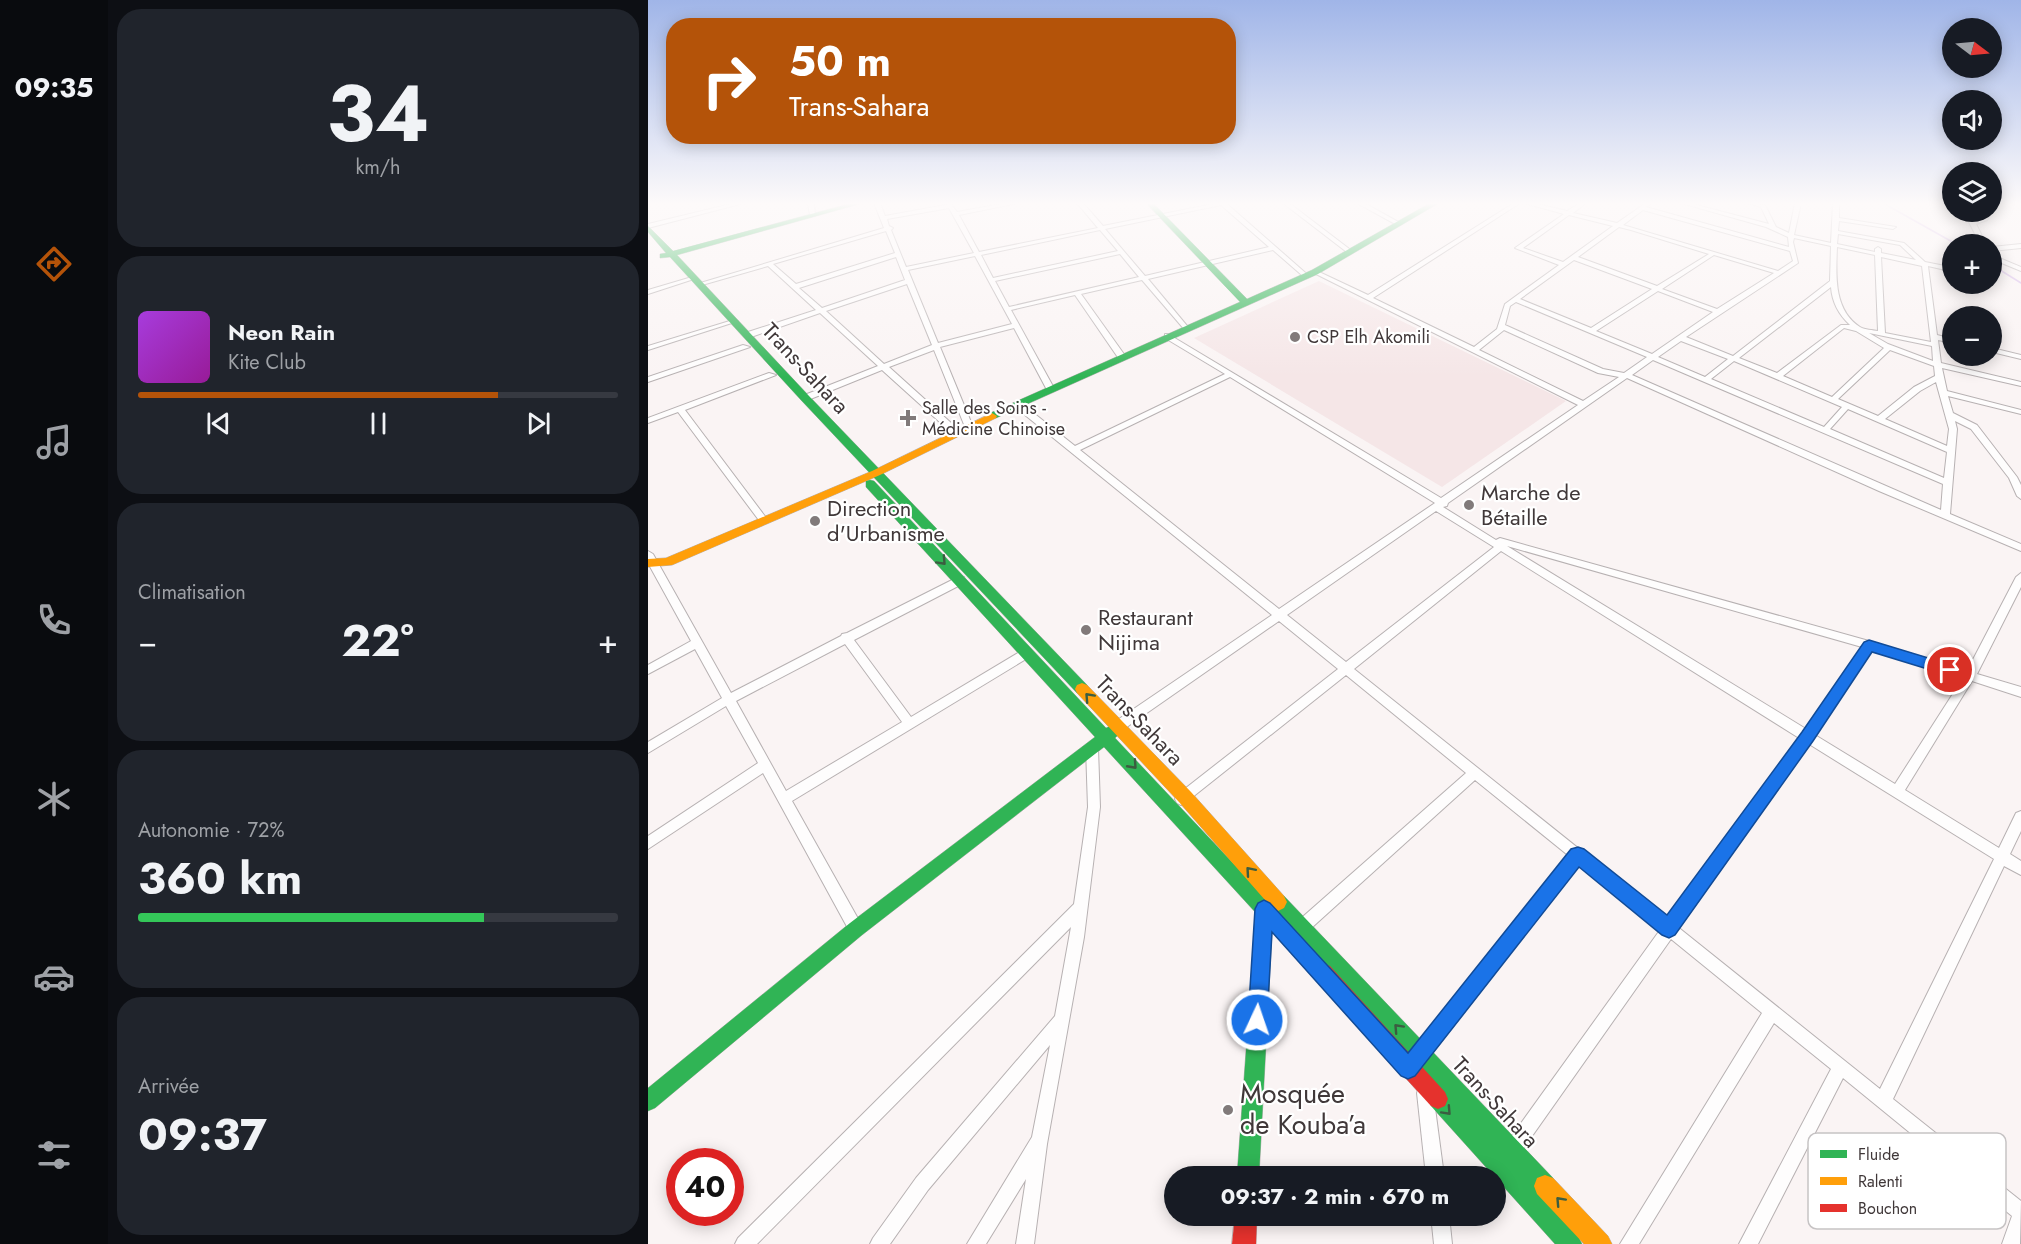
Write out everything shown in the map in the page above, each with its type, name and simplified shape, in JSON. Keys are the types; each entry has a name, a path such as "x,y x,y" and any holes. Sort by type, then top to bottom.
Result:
{"main road":[{"name":"Trans-Sahara","path":"673,261 747,341 805,399 960,580 1027,653 1060,677"},
{"path":"650,560 668,562 870,475 1168,336 1311,274 1334,261"},
{"path":"1207,263 1246,303"},
{"name":"Trans-Sahara","path":"747,341 772,375 870,475 1112,732 1172,807 1570,1244"},
{"path":"648,1101 856,929 1112,732"},
{"name":"Trans-Sahara","path":"1112,732 1185,797 1266,890 1303,926 1600,1244"},
{"path":"1249,1166 1266,890"},
{"path":"1244,1244 1245,1226"}],"street":[{"path":"648,292 779,261"},
{"path":"794,287 877,261"},
{"path":"902,261 936,346 963,430"},
{"path":"905,269 943,261"},
{"path":"981,261 1051,390"},
{"path":"991,280 1080,261"},
{"path":"1130,261 1186,328"},
{"path":"1007,309 1216,261"},
{"path":"1293,261 1311,274 1368,298 1585,405"},
{"path":"1368,298 1426,261"},
{"path":"1555,261 1563,264"},
{"path":"1474,351 1501,326 1507,305 1518,300 1567,261"},
{"path":"1584,261 1718,312"},
{"path":"1591,331 1701,261"},
{"path":"1740,261 1779,273"},
{"path":"1112,732 1718,312 1796,261"},
{"path":"1835,261 1835,297 1852,326 1888,348 1937,364 2021,384"},
{"path":"1879,261 1882,333"},
{"path":"1905,261 1942,267"},
{"path":"1921,261 1925,265 1941,392 1953,429 1945,515"},
{"path":"2002,261 2021,269"},
{"path":"769,264 883,367 963,430"},
{"path":"648,380 820,311 909,281"},
{"path":"1707,379 1834,281"},
{"path":"1077,293 1122,357"},
{"path":"1518,300 1949,483"},
{"path":"648,348 730,323"},
{"path":"805,399 936,346 1016,326"},
{"path":"1501,326 1601,371 1628,376 2021,548"},
{"path":"1778,376 1843,326 1942,341"},
{"path":"1168,336 1441,506 1486,537 2021,869"},
{"path":"1681,338 1778,376 1951,451"},
{"path":"1833,400 1888,348"},
{"path":"2002,352 2021,357"},
{"path":"1074,450 1230,374"},
{"path":"648,421 772,375"},
{"path":"1880,419 1917,388 1939,377"},
{"path":"1941,392 2021,412"},
{"path":"1018,405 1922,1133"},
{"path":"1825,430 1847,406"},
{"path":"680,409 764,521"},
{"path":"1948,414 1974,427 2013,477 2021,496"},
{"path":"1486,537 1869,645 2021,692"},
{"path":"1172,807 1501,546"},
{"path":"650,560 856,929"},
{"path":"1897,792 1970,676 2021,577"},
{"path":"648,748 729,699 960,580"},
{"path":"846,637 909,723"},
{"path":"648,670 697,642"},
{"path":"1512,1150 1807,737 1869,645"},
{"path":"784,799 1027,653"},
{"path":"1025,1244 1059,1021 1080,908 1094,807 1092,748"},
{"path":"648,843 765,765"},
{"path":"1303,926 1475,772"},
{"path":"1883,1101 2021,817"},
{"path":"1408,1068 1578,855"},
{"path":"744,1244 1080,908"},
{"path":"1629,1244 1772,1012"},
{"path":"879,1244 922,1184 1059,1021"},
{"path":"1748,1244 1840,1066"},
{"path":"1424,1086 1434,1166"},
{"path":"976,1244 1040,1140"},
{"path":"2006,1201 2021,1213 2011,1244"},
{"path":"1441,1226 1443,1244"}],"shaded area":[{"path":"1319,281 1566,401 1442,487 1194,338"}],"waterway":[{"path":"2002,271 2021,283"}],"traffic: fast":[{"path":"679,261 805,398 1082,689"},
{"path":"1205,261 1246,303"},
{"path":"992,416 1315,272 1334,261"},
{"path":"870,484 1323,973"},
{"path":"648,1101 856,929 1115,730"},
{"path":"1278,902 1545,1186"},
{"path":"1249,1166 1265,905"},
{"path":"1438,1099 1570,1244"}],"traffic: slow":[{"path":"648,563 668,562 876,473 992,416"},
{"path":"1082,689 1185,797 1278,902"},
{"path":"1545,1186 1600,1244"}],"traffic: jam":[{"path":"1323,973 1438,1099"},
{"path":"1244,1244 1245,1226"}],"place":[{"name":"CSP Elh Akomili","path":"1295,337"},
{"name":"Salle des Soins - Médicine Chinoise","path":"908,418"},
{"name":"Marche de Bétaille","path":"1469,505"},
{"name":"Direction d'Urbanisme","path":"815,521"},
{"name":"Restaurant Nijima","path":"1086,630"},
{"name":"Mosquée de Kouba’a","path":"1228,1110"}],"route":[{"path":"1257,1020 1264,909 1408,1068 1578,855 1669,928 1807,737 1869,645 1950,670"}]}
